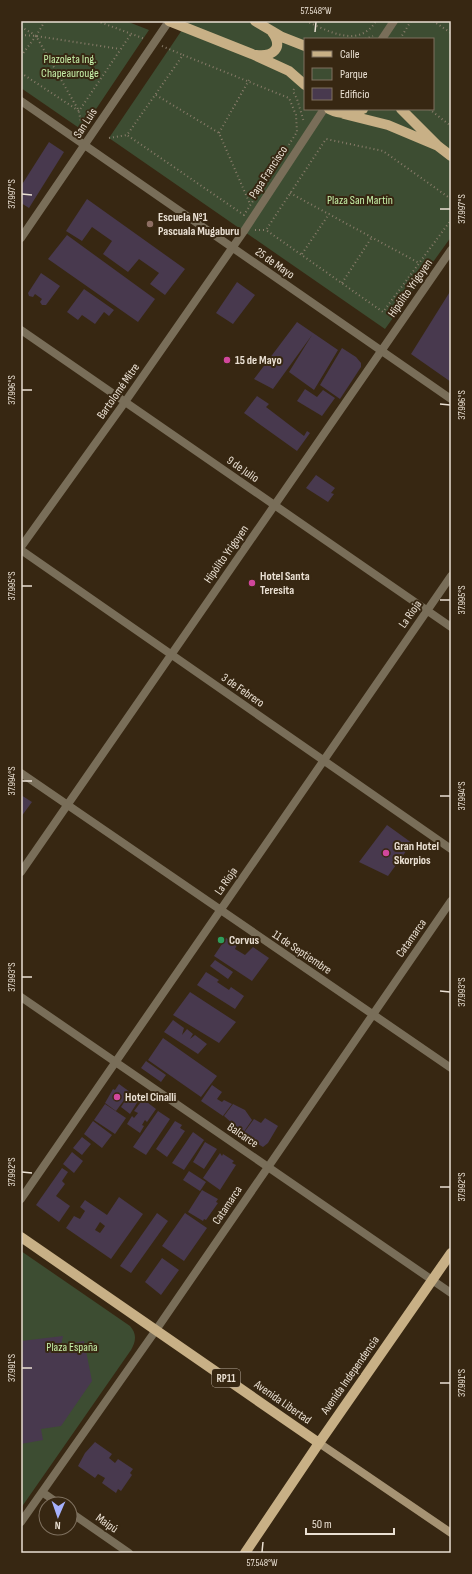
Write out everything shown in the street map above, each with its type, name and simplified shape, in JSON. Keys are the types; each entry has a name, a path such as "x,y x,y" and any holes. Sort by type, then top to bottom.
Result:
{"main road":[{"path":"169,21 252,54 289,71 304,84"},
{"path":"255,21 272,32 304,46"},
{"path":"252,54 267,55 275,50 277,40 272,32"},
{"path":"332,110 388,125 438,146"},
{"path":"344,114 354,113 361,110"},
{"path":"402,110 438,146 451,156"},
{"name":"Avenida Libertad","path":"21,1237 451,1533"},
{"name":"Avenida Independencia","path":"245,1553 319,1442 451,1253"}],"street":[{"name":"San Luis","path":"21,238 169,21"},
{"path":"383,38 394,21"},
{"name":"25 de Mayo","path":"21,101 381,352 451,399"},
{"name":"Papa Francisco","path":"232,248 323,110"},
{"name":"Bartolomé Mitre","path":"21,547 125,402 232,248"},
{"name":"Hipólito Yrigoyen","path":"21,872 451,250"},
{"name":"9 de Julio","path":"21,330 451,627"},
{"name":"3 de Febrero","path":"21,550 451,849"},
{"name":"La Rioja","path":"21,1199 451,576"},
{"name":"11 de Septiembre","path":"21,773 451,1068"},
{"name":"Catamarca","path":"21,1522 156,1330 451,901"},
{"name":"Balcarce","path":"21,997 451,1293"},
{"path":"42,1492 48,1496"},
{"name":"Maipú","path":"78,1518 129,1553"}],"path":[{"path":"21,56 45,21"},
{"path":"79,111 131,34 97,21"},
{"path":"306,21 333,33 344,36 352,36 368,31 376,21"},
{"path":"401,38 411,21"},
{"path":"433,21 451,32"},
{"path":"21,27 36,36 79,111 82,130"},
{"path":"21,35 120,49"},
{"path":"109,138 128,135 244,215 297,132 296,115 288,98 249,80 183,55 128,135"},
{"path":"21,73 79,111"},
{"path":"219,133 249,80"},
{"path":"155,95 219,133 250,205"},
{"path":"430,110 451,126"},
{"path":"451,199 383,151 326,139 266,230 383,312 451,220"},
{"path":"290,193 420,262"},
{"path":"302,254 329,214"},
{"path":"342,283 372,237"}],"green space":[{"name":"Plazoleta Ing. Chapeaurouge","path":"21,21 126,21 149,30 82,130 21,88"},
{"name":"Plaza San Martín","path":"188,21 451,21 451,237 385,329 109,138"},
{"name":"Plaza España","path":"21,1251 130,1326 134,1332 135,1338 131,1350 21,1508"}],"building":[{"path":"49,142 64,152 29,208 21,203 21,186"},
{"path":"87,199 185,269 165,295 150,284 159,273 139,259 128,272 103,254 112,241 92,227 82,241 66,231"},
{"path":"67,235 155,299 138,322 48,259"},
{"path":"41,273 60,286 46,305 42,305 40,302 42,299 35,294 33,297 29,296 28,293"},
{"path":"237,282 255,295 233,324 216,313"},
{"path":"84,289 114,310 109,316 104,312 95,324 82,315 78,320 67,312"},
{"path":"451,290 451,382 411,354"},
{"path":"297,322 338,350 314,390 289,372 312,335 273,389 254,379"},
{"path":"342,348 356,357 361,363 361,367 340,399 320,385"},
{"path":"305,389 317,397 323,390 335,398 322,416 297,401"},
{"path":"257,396 269,404 266,407 304,436 307,431 310,433 297,451 244,413"},
{"path":"316,475 335,488 331,493 334,494 328,502 306,488"},
{"path":"21,795 32,802 21,817"},
{"name":"Gran Hotel Skorpios","path":"387,825 412,843 388,876 359,862"},
{"path":"226,938 237,945 235,949 245,955 253,947 269,958 252,981 214,956"},
{"path":"215,960 233,972 228,979 210,966"},
{"path":"206,972 219,980 217,982 229,990 231,987 244,996 235,1009 197,985"},
{"path":"190,992 236,1022 219,1043 173,1015"},
{"path":"173,1020 184,1028 182,1035 187,1029 193,1034 190,1039 195,1035 207,1044 198,1054 164,1032"},
{"path":"163,1038 217,1076 201,1097 148,1060"},
{"path":"146,1061 166,1075 161,1082 141,1068"},
{"name":"Hotel Cinalli","path":"119,1084 130,1092 116,1111 105,1103 113,1089 115,1090"},
{"path":"212,1085 222,1092 217,1099 222,1102 224,1100 232,1104 223,1116 201,1101"},
{"path":"131,1092 140,1098 130,1114 121,1107"},
{"path":"143,1099 156,1109 147,1122 145,1120 142,1125 144,1126 140,1133 127,1124 132,1116 134,1118 138,1113 134,1111"},
{"path":"105,1104 126,1118 115,1134 94,1120"},
{"path":"233,1104 245,1110 252,1120 243,1133 224,1116"},
{"path":"158,1111 170,1119 146,1155 133,1147"},
{"path":"265,1118 278,1126 268,1143 263,1147 258,1144 256,1145 247,1139 248,1137 243,1134 254,1119 261,1123"},
{"path":"93,1121 112,1135 102,1148 84,1134"},
{"path":"175,1121 182,1125 180,1128 185,1131 167,1157 156,1149"},
{"path":"193,1132 204,1140 184,1170 172,1163"},
{"path":"82,1137 91,1144 82,1155 73,1148"},
{"path":"205,1142 217,1149 204,1169 193,1162"},
{"path":"72,1152 83,1161 74,1173 63,1164"},
{"path":"220,1153 222,1156 223,1154 234,1161 232,1163 236,1165 220,1190 203,1178"},
{"path":"62,1168 68,1172 62,1181 65,1184 56,1196 70,1206 59,1222 36,1205"},
{"path":"189,1171 206,1182 200,1191 183,1180"},
{"path":"202,1190 218,1199 216,1202 218,1203 206,1220 204,1219 203,1221 188,1212"},
{"path":"119,1197 143,1214 111,1259 66,1228 74,1216 80,1219 85,1211 80,1207 85,1200 107,1215","holes":["100,1222 105,1226 100,1233 95,1230"]},
{"path":"157,1213 168,1221 131,1273 120,1266"},
{"path":"185,1213 207,1228 184,1261 162,1246"},
{"path":"162,1258 179,1270 161,1295 145,1282"},
{"path":"63,1336 61,1345 84,1341 92,1381 61,1426 41,1429 43,1440 21,1444 21,1352 24,1351 21,1350 21,1341"},
{"path":"95,1442 112,1454 109,1458 115,1463 118,1459 133,1469 130,1473 132,1475 121,1491 118,1489 116,1493 102,1483 105,1478 98,1474 95,1478 78,1466 85,1453"}],"place":[{"name":"Escuela Nº1 Pascuala Mugaburu","path":"150,224"},
{"name":"15 de Mayo","path":"227,360"},
{"name":"Hotel Santa Teresita","path":"252,583"},
{"name":"Gran Hotel Skorpios","path":"386,853"},
{"name":"Corvus","path":"221,940"},
{"name":"Hotel Cinalli","path":"117,1097"}]}
